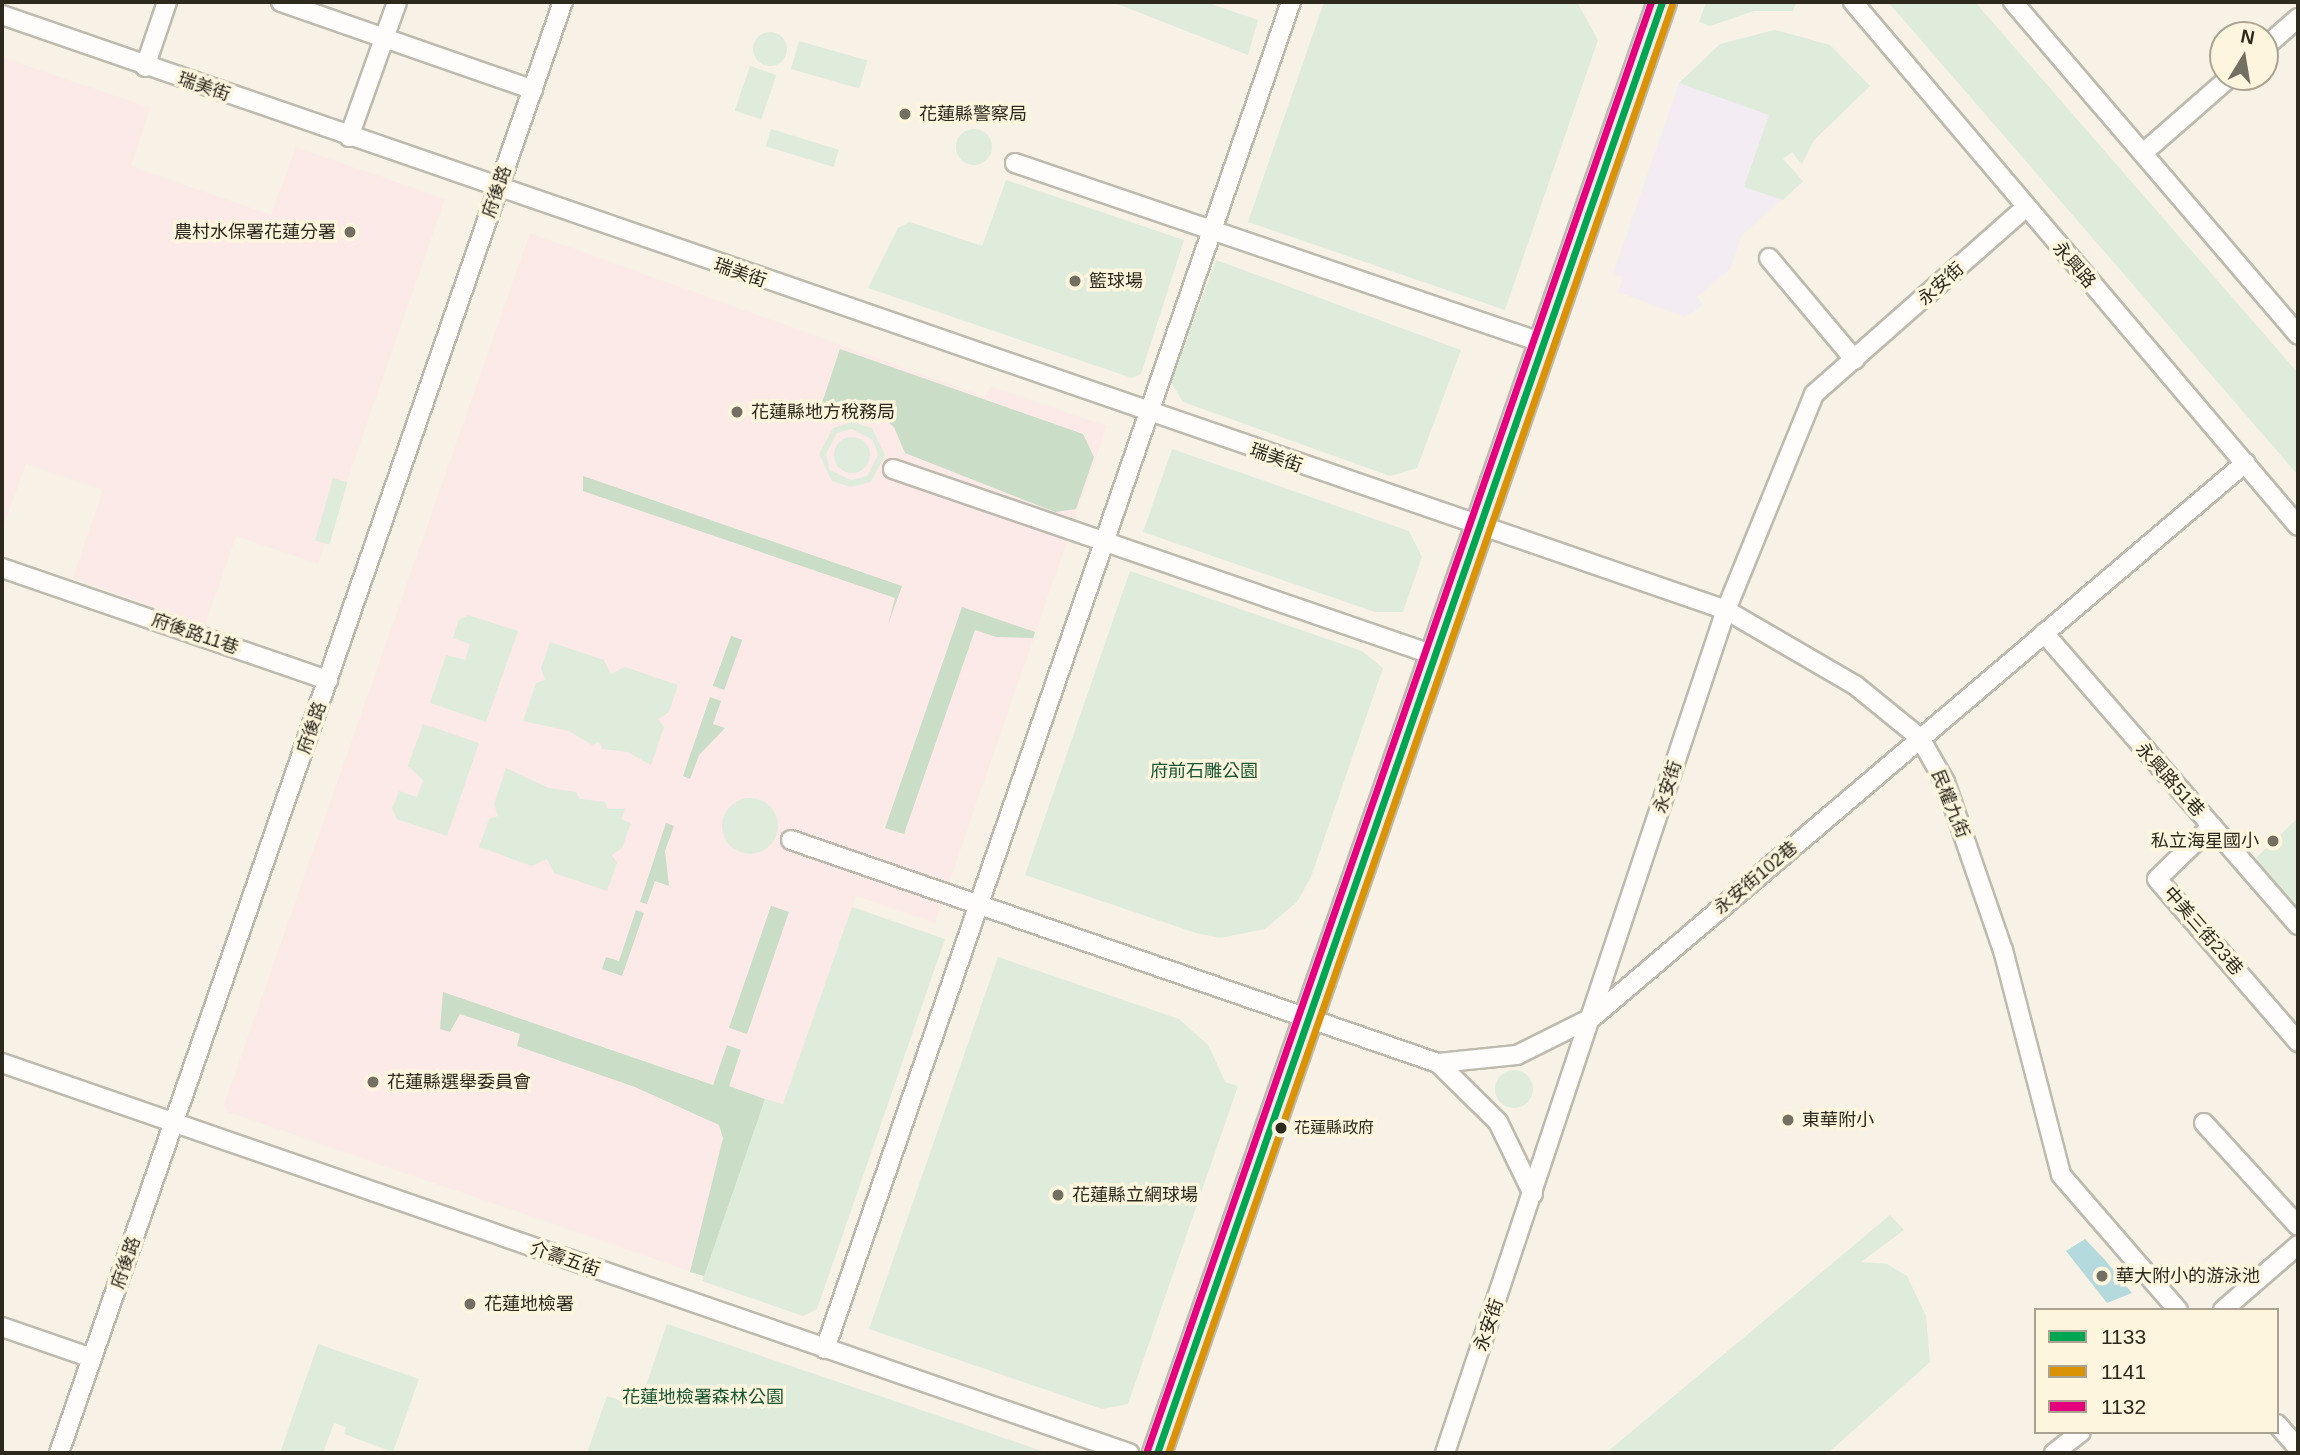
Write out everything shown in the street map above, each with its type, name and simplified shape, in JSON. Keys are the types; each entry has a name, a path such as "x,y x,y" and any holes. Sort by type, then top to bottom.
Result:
{"main road":[{"path":"1157,1453 1662,2"}],"street":[{"path":"145,67 167,2"},
{"path":"281,2 533,90"},
{"path":"349,137 397,2"},
{"name":"府後路","path":"59,1453 563,2"},
{"path":"825,1349 1291,2"},
{"name":"永興路","path":"1853,2 2025,208 2298,526"},
{"path":"2013,2 2298,335"},
{"name":"瑞美街","path":"2,15 145,67 1479,527"},
{"path":"2279,35 2298,18"},
{"path":"2143,153 2214,91"},
{"path":"1016,163 1543,343"},
{"name":"永安街","path":"1445,1453 1593,1017 1726,610 1814,394 2025,208"},
{"path":"1769,258 1855,360"},
{"path":"1920,738 2245,463"},
{"path":"893,469 1434,655"},
{"name":"民權九街","path":"1479,527 1726,610 1855,685 1920,738 1945,782 2003,950 2061,1175 2176,1308"},
{"name":"府後路11巷","path":"2,568 328,680"},
{"name":"永興路51巷","path":"2044,633 2298,925"},
{"name":"永安街102巷","path":"1438,1063 1517,1055 1593,1017 1920,738"},
{"name":"中美三街23巷","path":"2212,826 2157,878 2298,1042"},
{"path":"791,840 1438,1063 1498,1122 1533,1194"},
{"name":"介壽五街","path":"2,1063 1129,1453"},
{"path":"2204,1123 2298,1226"},
{"path":"2224,1308 2298,1245"},
{"path":"2,1327 92,1358"},
{"path":"2279,1426 2298,1448"},
{"path":"2054,1453 2078,1434"}],"shaded area":[{"path":"1775,30 1830,45 1870,86 1814,140 1802,164 1792,152 1783,159 1803,181 1742,235 1730,269 1697,297 1703,305 1685,317 1618,292 1623,277 1613,274 1679,83 1720,44"},
{"path":"2,57 150,108 131,166 271,215 296,147 445,199 318,564 236,536 205,625 73,578 103,490 26,464 2,529"},
{"path":"530,233 985,397 990,386 1107,426 935,923 856,896 783,1105 765,1099 704,1276 228,1112 224,1105"}],"green space":[{"path":"1112,2 1205,2 1258,20 1248,55"},
{"path":"1324,2 1577,2 1598,40 1505,310 1248,222"},
{"path":"1706,2 1796,2 1793,11 1754,11 1710,26 1699,22"},
{"path":"1888,2 1975,2 2298,373 2298,475"},
{"path":"1775,30 1830,45 1870,86 1814,140 1802,164 1792,152 1783,159 1803,181 1783,200 1744,187 1769,115 1679,83 1720,44"},
{"path":"770,32 782,37 787,49 782,61 770,66 758,61 753,49 758,37"},
{"path":"799,41 867,61 859,88 791,69"},
{"path":"750,66 776,75 761,120 735,110"},
{"path":"771,129 839,150 834,167 766,146"},
{"path":"974,129 987,134 992,147 987,160 974,165 961,160 956,147 961,134"},
{"path":"1006,180 1184,240 1141,374 1132,378 868,288 898,228 910,222 982,246"},
{"path":"1216,260 1461,350 1417,468 1390,476 1183,402 1171,382"},
{"path":"840,349 1083,434 1094,457 1076,509 1055,512 905,453 894,427 868,406 819,412"},
{"path":"852,422 872,428 885,455 871,482 851,487 832,481 819,454 833,428","holes":["852,429 873,440 878,455 867,476 851,480 830,470 826,454 837,433"]},
{"path":"852,437 865,442 870,455 865,468 852,473 839,468 834,455 839,442"},
{"path":"1172,449 1409,531 1422,557 1403,612 1375,612 1143,532"},
{"path":"583,476 902,586 888,625 895,598 583,491"},
{"path":"333,478 347,482 330,545 315,540"},
{"name":"府前石雕公園","path":"1130,571 1362,651 1383,668 1311,877 1297,902 1265,929 1220,938 1196,933 1025,875"},
{"path":"962,607 1035,632 1033,638 996,637 975,630 904,834 885,828"},
{"path":"468,615 518,631 486,722 430,703 446,655 465,660 470,644 453,638 459,620"},
{"path":"731,636 742,640 724,690 713,686"},
{"path":"550,642 604,660 611,674 625,667 678,685 669,712 658,719 664,727 651,765 628,752 602,749 599,742 592,745 569,731 523,721 536,683 545,680 541,668"},
{"path":"710,697 721,701 713,724 725,728 699,755 690,779 683,776"},
{"path":"423,724 479,743 447,836 397,819 392,809 399,791 417,797 423,780 408,766"},
{"path":"506,768 549,788 576,792 580,799 605,802 608,809 625,809 621,819 631,823 622,848 612,855 617,863 607,891 554,873 547,859 532,866 479,847 489,819 498,816 494,804"},
{"path":"744,798 756,798 766,802 774,810 778,826 774,842 766,850 756,854 744,854 734,850 726,842 722,832 722,820 726,810 734,802"},
{"path":"2298,818 2298,928 2242,871"},
{"path":"666,823 674,826 665,851 669,886 655,881 647,904 640,902"},
{"path":"771,906 789,912 747,1034 729,1028"},
{"path":"852,907 945,939 817,1309 803,1316 702,1281 765,1099 783,1104"},
{"path":"636,910 644,913 622,976 602,969 606,957 619,961"},
{"name":"花蓮縣立網球場","path":"998,957 1179,1019 1209,1046 1225,1082 1238,1086 1128,1404 1102,1409 869,1329"},
{"path":"443,992 713,1085 727,1045 741,1050 729,1086 765,1099 704,1276 690,1272 723,1138 719,1125 635,1087 517,1046 520,1034 460,1014 450,1032 440,1029"},
{"path":"1514,1070 1527,1076 1533,1089 1527,1102 1514,1108 1501,1102 1495,1089 1501,1076"},
{"path":"1890,1215 1904,1230 1861,1262 1887,1264 1907,1276 1926,1316 1930,1362 1828,1453 1606,1453"},
{"name":"花蓮地檢署森林公園","path":"667,1324 1048,1453 587,1453 607,1396 639,1406"},
{"path":"318,1344 419,1379 393,1452 344,1434 346,1427 334,1423 323,1453 280,1453"}],"water":[{"name":"華大附小的游泳池","path":"2085,1239 2132,1293 2107,1303 2066,1251"}],"transit line":[{"name":"1132","path":"1147,1450 1651,2"},
{"name":"1133","path":"1157,1453 1662,2"},
{"name":"1141","path":"1168,1453 1672,5"}],"place":[{"name":"花蓮縣警察局","path":"905,114"},
{"name":"農村水保署花蓮分署","path":"350,232"},
{"name":"籃球場","path":"1075,281"},
{"name":"花蓮縣地方稅務局","path":"737,412"},
{"name":"私立海星國小","path":"2273,841"},
{"name":"花蓮縣選舉委員會","path":"373,1082"},
{"name":"東華附小","path":"1788,1120"},
{"name":"花蓮縣政府","path":"1281,1128"},
{"name":"花蓮縣立網球場","path":"1058,1195"},
{"name":"華大附小的游泳池","path":"2102,1276"},
{"name":"花蓮地檢署","path":"470,1304"}]}
